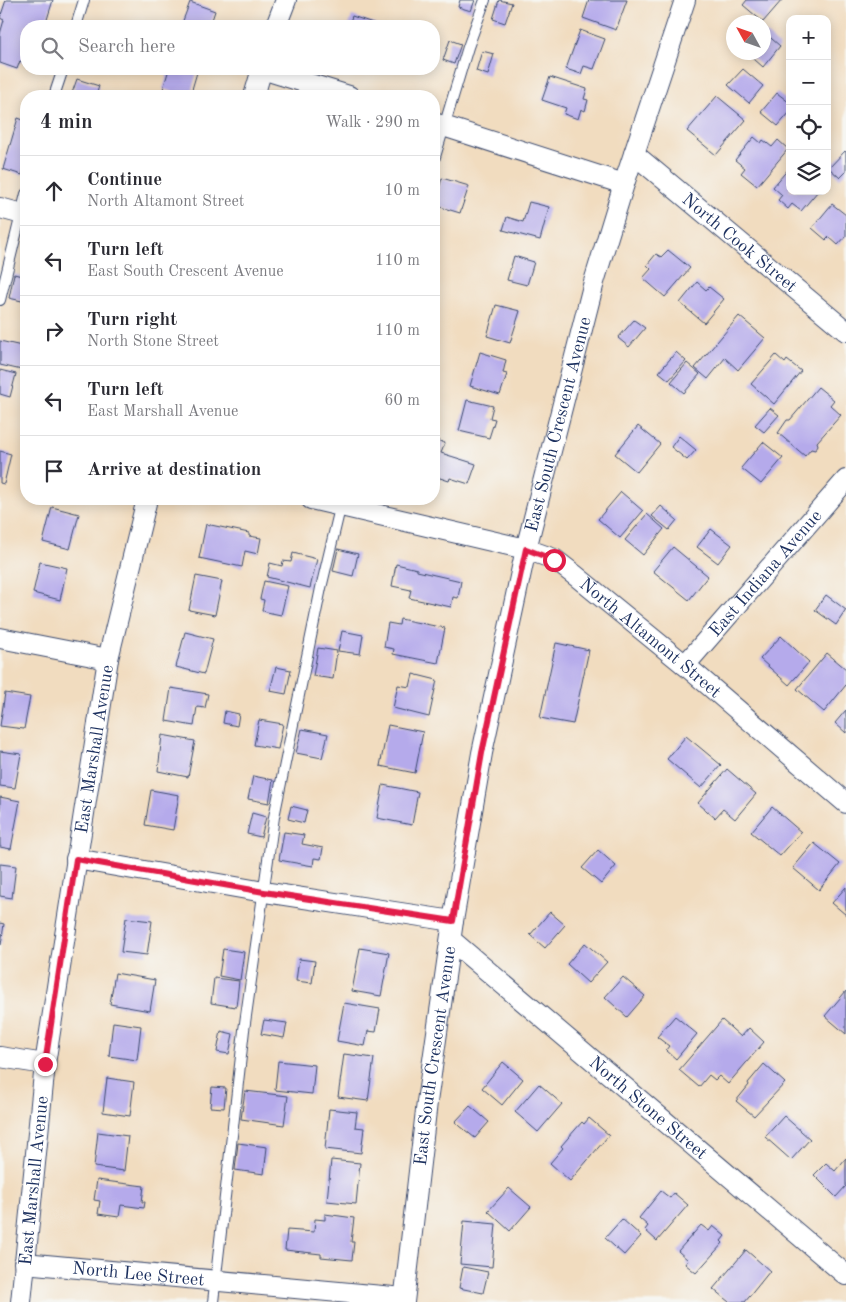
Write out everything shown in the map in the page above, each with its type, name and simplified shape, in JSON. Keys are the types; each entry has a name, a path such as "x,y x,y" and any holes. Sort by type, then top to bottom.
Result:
{"street":[{"path":"278,20 286,0"},
{"name":"East South Crescent Avenue","path":"404,1300 427,1102 452,931 482,753 526,549 590,300 624,184 685,0"},
{"path":"256,90 260,75"},
{"path":"281,75 330,90"},
{"path":"440,125 624,184"},
{"name":"North Cook Street","path":"634,154 846,331"},
{"path":"0,208 20,207"},
{"name":"East Indiana Avenue","path":"685,665 846,480"},
{"name":"East Marshall Avenue","path":"21,1302 45,1064 76,859 108,659 146,505"},
{"name":"North Altamont Street","path":"354,505 526,549 554,560 569,570 685,665 846,803"},
{"path":"0,638 108,659"},
{"path":"76,859 264,892 452,931"},
{"name":"North Stone Street","path":"452,931 846,1275"},
{"path":"0,1057 45,1064"},
{"name":"North Lee Street","path":"24,1263 215,1280 404,1300"}],"lane":[{"path":"78,20 84,0"},
{"path":"440,122 485,0"},
{"path":"56,90 61,75"},
{"path":"0,300 20,222"},
{"path":"213,1302 244,1030 274,817 320,588 341,505"}],"building":[{"path":"6,0 53,0 47,20 20,20 20,61 17,69 0,63 0,34 4,20 0,18"},
{"path":"460,0 475,0 471,11 458,7"},
{"path":"499,0 512,3 505,23 493,19"},
{"path":"589,0 627,0 616,30 583,18"},
{"path":"747,0 782,0 769,15 755,15 743,5"},
{"path":"190,2 215,11 212,20 183,20"},
{"path":"352,16 364,20 351,20"},
{"path":"580,30 605,39 594,69 584,66 581,74 566,69"},
{"path":"771,38 780,46 771,57"},
{"path":"450,40 461,44 454,64 443,60"},
{"path":"482,51 494,54 488,75 476,71"},
{"path":"755,60 769,60 763,67"},
{"path":"743,69 763,86 749,103 728,85"},
{"path":"167,75 196,75 192,90 163,89"},
{"path":"550,77 587,89 584,99 588,100 585,111 581,109 578,119 564,114 566,108 542,100"},
{"path":"77,79 99,86 98,90 73,90"},
{"path":"777,93 786,100 786,117 778,126 761,112"},
{"path":"717,96 746,120 716,155 687,131"},
{"path":"18,118 20,119 20,174 3,169"},
{"path":"754,137 761,143 763,140 772,147 778,140 786,147 786,151 757,186 741,173 745,168 735,160"},
{"path":"846,152 846,172 840,178 831,170 831,166"},
{"path":"786,172 786,195 815,195 801,211 792,204 788,209 778,200 782,195 773,187"},
{"path":"442,178 469,186 460,213 440,207 440,185"},
{"path":"529,202 549,207 540,240 503,230 507,217 523,222"},
{"path":"832,204 846,215 846,236 838,245 829,237 826,240 812,228"},
{"path":"668,250 690,268 665,297 643,278 651,269 647,265 656,254 661,257"},
{"path":"514,256 534,262 527,285 507,280"},
{"path":"14,274 20,276 20,301 9,298"},
{"path":"697,282 706,290 709,287 724,299 704,323 680,303"},
{"path":"496,305 520,311 510,343 487,336"},
{"path":"739,316 765,338 738,370 725,358 708,379 695,368"},
{"path":"634,320 645,328 629,347 618,338"},
{"path":"0,341 20,346 20,370 0,365"},
{"path":"480,352 506,360 503,373 507,374 500,395 470,386"},
{"path":"676,352 686,361 669,380 659,372"},
{"path":"776,355 785,363 787,360 801,371 774,404 751,384"},
{"path":"687,363 700,374 684,393 671,382"},
{"path":"0,370 16,374 10,397 0,394"},
{"path":"818,387 834,400 830,405 841,415 817,442 818,445 815,450 811,449 805,456 778,433 787,420 790,420"},
{"path":"467,400 493,406 490,418 495,419 489,438 459,431"},
{"path":"770,408 779,415 764,432 755,425"},
{"path":"638,426 660,444 637,472 615,454"},
{"path":"679,436 696,450 687,460 671,447"},
{"path":"440,441 445,443 441,453 476,464 469,484 450,478 449,481 440,478"},
{"path":"763,442 783,458 761,484 741,468"},
{"path":"0,451 11,454 4,484 0,483"},
{"path":"621,492 643,511 620,538 598,519"},
{"path":"661,506 677,520 669,530 652,516"},
{"path":"52,507 79,514 70,549 43,542"},
{"path":"647,514 664,529 643,555 625,540"},
{"path":"206,524 249,533 249,536 261,538 258,554 245,551 242,567 199,558"},
{"path":"711,529 732,545 718,563 697,547"},
{"path":"673,547 708,576 689,600 653,571"},
{"path":"338,549 358,554 353,576 333,571"},
{"path":"293,553 317,559 310,588 267,577 270,563 282,566 283,561 291,562"},
{"path":"40,562 67,568 60,600 33,593"},
{"path":"396,564 461,581 458,598 453,597 451,607 409,598 411,590 392,586"},
{"path":"196,576 222,581 215,615 189,610"},
{"path":"264,581 288,586 281,615 262,611 264,600 260,599"},
{"path":"826,595 846,610 836,625 815,610"},
{"path":"400,619 445,628 438,663 393,654 394,649 384,647 388,623 399,625"},
{"path":"342,631 363,635 360,654 338,651"},
{"path":"185,632 213,639 204,674 176,667"},
{"path":"781,636 809,662 789,685 760,659"},
{"path":"556,643 589,650 573,724 540,718"},
{"path":"318,648 337,651 333,679 313,676"},
{"path":"827,653 846,669 846,685 824,712 797,689"},
{"path":"276,667 291,670 286,694 270,691"},
{"path":"413,674 437,680 429,717 393,708 398,685 410,687"},
{"path":"171,688 208,694 205,708 197,707 194,726 166,721"},
{"path":"5,693 30,697 24,729 0,726"},
{"path":"846,710 846,733 835,723"},
{"path":"225,711 239,714 237,726 223,723"},
{"path":"259,720 283,724 278,749 254,745"},
{"path":"388,725 423,732 415,773 380,766"},
{"path":"302,729 328,734 322,758 296,753"},
{"path":"162,735 195,741 188,777 158,771"},
{"path":"686,736 721,765 701,788 667,759"},
{"path":"0,751 21,754 15,788 0,786"},
{"path":"727,769 756,794 735,819 723,809 715,818 698,803"},
{"path":"253,776 273,780 269,803 248,799"},
{"path":"383,785 418,792 412,825 377,818"},
{"path":"151,790 179,795 173,830 145,825"},
{"path":"0,797 20,801 11,849 0,847"},
{"path":"291,806 307,810 304,823 288,819"},
{"path":"772,807 801,832 780,856 751,832"},
{"path":"252,813 266,817 261,837 247,834"},
{"path":"284,832 304,835 302,844 323,848 321,859 314,858 313,866 279,860"},
{"path":"814,843 840,864 819,890 793,868"},
{"path":"598,850 616,866 601,884 582,868"},
{"path":"0,864 16,866 12,898 0,896"},
{"path":"846,887 846,915 832,903"},
{"path":"550,912 565,925 545,948 530,935"},
{"path":"126,918 152,921 147,955 121,952"},
{"path":"0,923 4,924 1,945 0,944"},
{"path":"585,943 607,962 588,983 567,964"},
{"path":"360,948 389,953 381,996 352,991"},
{"path":"223,949 244,952 240,980 219,976"},
{"path":"299,959 315,961 312,983 296,981"},
{"path":"115,973 155,980 150,1011 110,1004"},
{"path":"623,977 645,996 627,1017 605,997"},
{"path":"214,978 239,981 236,1007 211,1003"},
{"path":"846,991 846,1034 825,1016"},
{"path":"344,1003 380,1009 376,1032 368,1031 365,1046 337,1041"},
{"path":"675,1016 697,1034 676,1059 666,1050 669,1046 657,1037"},
{"path":"264,1020 287,1023 284,1038 261,1034"},
{"path":"722,1020 741,1037 749,1028 764,1042 728,1084 719,1076 715,1080 709,1075 699,1087 679,1070"},
{"path":"113,1022 141,1026 137,1060 109,1056"},
{"path":"221,1031 233,1034 229,1054 217,1052"},
{"path":"344,1054 374,1058 368,1101 338,1097"},
{"path":"278,1061 315,1065 312,1094 275,1090"},
{"path":"503,1062 523,1079 502,1105 482,1088"},
{"path":"764,1064 785,1083 754,1116 736,1101"},
{"path":"107,1078 134,1082 130,1116 103,1112"},
{"path":"539,1084 562,1104 538,1132 515,1112"},
{"path":"212,1087 226,1088 224,1108 210,1107"},
{"path":"245,1091 288,1096 284,1125 241,1119"},
{"path":"470,1106 489,1122 475,1138 455,1122"},
{"path":"329,1109 357,1112 355,1127 364,1128 361,1153 325,1149"},
{"path":"784,1116 810,1139 791,1160 765,1137"},
{"path":"589,1118 609,1135 570,1181 550,1163 563,1148 561,1146 582,1122 584,1124"},
{"path":"98,1132 128,1136 124,1171 94,1167"},
{"path":"238,1143 267,1147 264,1174 235,1170"},
{"path":"846,1158 846,1186 836,1197 814,1175 826,1163 835,1171"},
{"path":"331,1160 360,1163 356,1204 327,1201"},
{"path":"97,1180 144,1186 142,1202 145,1202 144,1208 121,1205 119,1217 98,1214 100,1201 94,1200"},
{"path":"509,1188 531,1207 510,1231 488,1211"},
{"path":"661,1191 670,1198 674,1193 688,1205 657,1241 645,1230 648,1226 639,1218"},
{"path":"325,1214 354,1218 351,1242 354,1242 352,1260 321,1257 321,1254 285,1250 287,1230 314,1232 315,1219 325,1220"},
{"path":"622,1219 641,1236 624,1255 605,1238"},
{"path":"464,1221 496,1224 492,1267 460,1264"},
{"path":"701,1225 709,1231 713,1226 725,1236 721,1241 723,1243 696,1273 685,1264 688,1260 678,1251"},
{"path":"746,1250 770,1271 745,1302 729,1302 713,1289"},
{"path":"463,1267 488,1272 483,1293 459,1288"}],"route":[{"path":"45,1064 76,859 264,892 453,921 482,753 526,549 554,560"}]}
